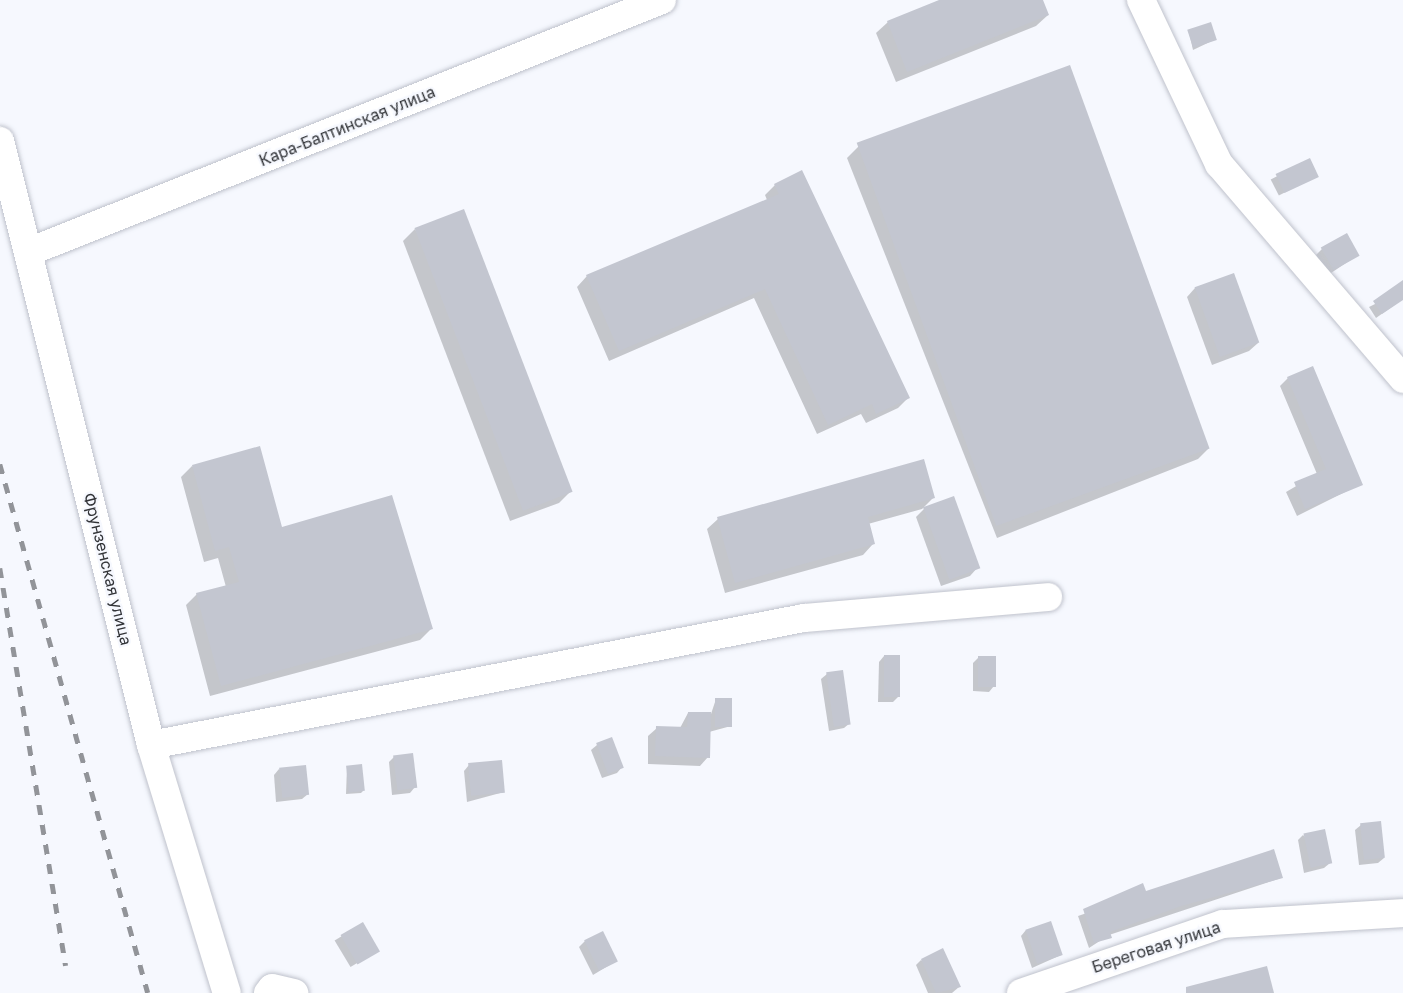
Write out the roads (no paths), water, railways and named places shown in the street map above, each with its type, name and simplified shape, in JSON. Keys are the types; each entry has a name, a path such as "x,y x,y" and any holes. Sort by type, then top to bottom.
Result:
{"street":[{"name":"Кара-Балтинская улица","path":"31,251 662,0"},
{"path":"1141,0 1219,164 1403,379"},
{"name":"Фрунзенская улица","path":"0,141 31,251 151,745 227,993"},
{"path":"151,745 804,618 1048,597"},
{"name":"Береговая улица","path":"1021,993 1223,924 1403,914"},
{"path":"268,993 272,988 294,993"}],"railway":[{"path":"0,464 148,993"},
{"path":"0,568 66,966"}]}
